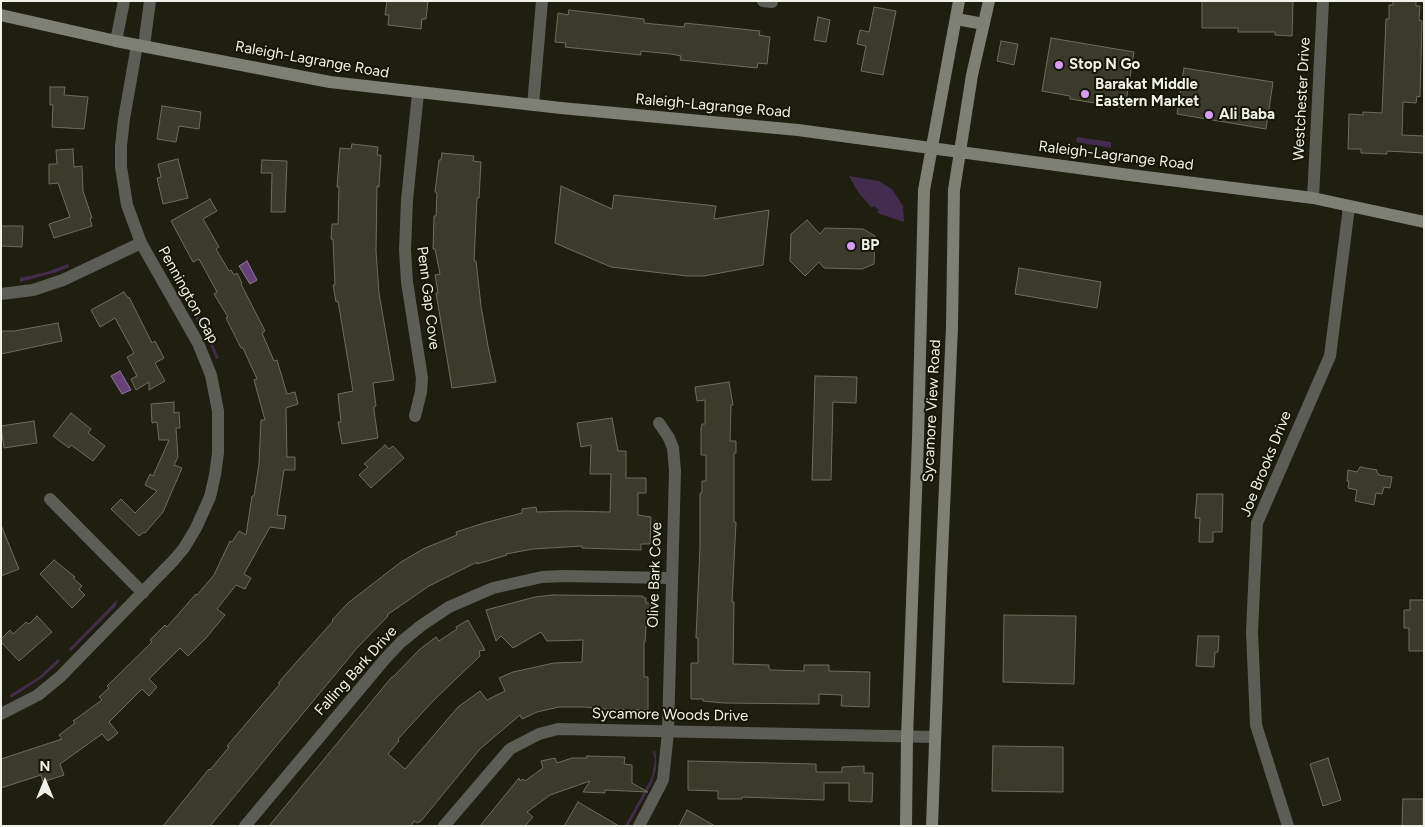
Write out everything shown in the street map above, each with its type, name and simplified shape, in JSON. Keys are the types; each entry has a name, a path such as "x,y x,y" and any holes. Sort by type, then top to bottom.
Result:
{"main road":[{"name":"Sycamore View Road","path":"906,826 924,190 959,1"},
{"name":"Sycamore View Road","path":"932,826 952,327 954,190 972,75 989,1"},
{"name":"Raleigh-Lagrange Road","path":"1,15 140,46 330,82 533,105 798,130 960,153 1313,198 1424,222"},
{"path":"956,19 984,24"}],"street":[{"path":"116,41 124,1"},
{"name":"Pennington Gap","path":"1,714 32,698 55,682 174,560 196,528 210,497 213,484 218,453 219,428 215,392 204,354 141,243 127,205 120,156 124,119 150,1"},
{"path":"533,105 542,1"},
{"name":"Westchester Drive","path":"1313,198 1323,1"},
{"name":"Penn Gap Cove","path":"416,416 422,378 407,282 405,250 407,200 418,93"},
{"name":"Joe Brooks Drive","path":"1288,826 1256,725 1252,632 1257,523 1330,356 1349,207"},
{"path":"1,294 33,290 50,285 79,274 141,243"},
{"name":"Olive Bark Cove","path":"638,826 663,780 668,732 675,471 673,448 659,423"},
{"path":"50,499 143,593"},
{"name":"Falling Bark Drive","path":"245,826 385,659 401,642 449,607 493,588 542,577 671,578"},
{"name":"Sycamore Woods Drive","path":"444,826 510,749 534,736 550,731 566,729 907,738 935,737"}],"shaded area":[{"path":"1077,137 1111,142 1111,148 1076,142"},
{"path":"849,176 879,181 892,189 903,206 904,222 880,214 877,212 879,210 874,206 872,208 858,192"},
{"path":"247,261 257,280 250,284 239,266"},
{"path":"68,264 69,267 57,272 20,282 20,278 47,272"},
{"path":"185,294 219,358 216,359 209,342 183,296"},
{"path":"120,371 131,390 122,394 111,376"},
{"path":"118,599 115,607 71,651 69,649"},
{"path":"58,659 60,661 43,677 11,698 10,695 39,677"},
{"path":"653,751 655,751 656,756 656,769 652,783 628,826 625,826 652,777 655,760"}],"building":[{"path":"387,1 428,1 426,19 422,19 421,29 388,25 389,15 385,15"},
{"path":"1202,1 1293,1 1292,36 1275,35 1275,32 1238,32 1238,28 1202,28"},
{"path":"1393,1 1416,1 1416,6 1420,6 1419,20 1422,21 1420,97 1417,96 1416,103 1403,102 1402,135 1424,136 1424,153 1387,151 1387,154 1361,153 1361,149 1348,149 1349,114 1363,115 1363,112 1382,113 1386,19 1389,19 1389,5 1393,5"},
{"path":"874,7 896,11 883,75 861,71 866,46 857,44 860,30 869,32"},
{"path":"569,10 644,19 644,23 684,27 685,23 760,31 759,35 770,37 767,64 758,63 757,68 680,60 681,56 671,54 641,51 641,55 565,47 566,43 555,42 558,13 568,15"},
{"path":"818,17 830,20 826,42 814,40"},
{"path":"1051,38 1134,52 1125,108 1070,99 1070,96 1042,91"},
{"path":"1001,41 1018,44 1014,65 997,61"},
{"path":"1184,68 1273,82 1266,129 1177,114"},
{"path":"50,87 65,87 64,95 88,97 84,129 52,127 53,105 50,105"},
{"path":"162,106 201,112 199,129 179,126 176,142 157,139"},
{"path":"352,144 378,147 377,155 381,155 379,187 377,186 376,251 379,293 394,380 373,383 376,406 374,411 378,438 342,444 338,422 341,422 338,394 353,391 338,301 336,302 333,285 335,285 333,239 331,239 332,224 338,224 339,187 337,187 340,148 351,149"},
{"path":"73,149 74,167 82,166 83,191 92,218 90,218 92,226 54,238 49,224 70,217 58,183 49,184 49,164 57,164 56,150"},
{"path":"442,153 474,156 473,161 481,162 474,261 476,261 481,306 496,382 452,388 436,293 438,293 435,275 440,274 435,249 433,249 437,193 435,192 439,160 441,160"},
{"path":"178,159 188,198 163,204 157,178 161,177 158,164"},
{"path":"262,160 287,161 285,212 271,212 272,173 261,173"},
{"path":"561,186 612,209 614,195 716,206 714,219 769,210 763,265 704,276 687,276 611,267 555,243"},
{"path":"210,199 217,211 203,219 219,247 216,249 229,271 231,270 234,275 237,273 265,331 262,333 274,361 277,360 287,394 295,392 298,404 286,408 287,457 295,457 295,470 284,470 277,515 286,516 284,529 270,527 244,574 251,578 245,589 236,585 217,609 225,615 206,638 188,656 180,648 149,679 157,687 149,696 142,689 109,722 118,733 108,741 102,734 60,764 64,775 43,782 41,775 1,788 1,759 62,739 59,735 75,723 73,721 102,700 99,697 109,688 107,686 152,642 150,640 165,625 167,627 197,595 214,575 230,541 232,542 239,531 246,535 259,464 261,420 265,420 254,380 257,379 243,348 241,348 226,318 228,317 214,294 217,292 199,259 193,262 171,221"},
{"path":"807,220 820,234 825,228 863,229 875,236 874,264 862,269 824,268 819,262 805,276 790,261 791,234"},
{"path":"1,226 23,226 22,247 1,246"},
{"path":"1019,268 1101,282 1097,308 1015,294"},
{"path":"124,292 129,297 152,343 155,341 164,358 155,363 165,381 149,390 149,382 136,390 131,379 137,376 127,357 134,353 115,318 100,327 91,310"},
{"path":"58,323 62,341 1,354 1,331 14,331"},
{"path":"815,376 857,377 856,403 833,402 831,480 812,480"},
{"path":"729,382 733,405 731,405 730,441 736,441 736,453 734,453 734,522 736,522 732,602 734,602 733,664 769,665 771,670 804,671 804,665 829,665 829,671 870,672 869,707 841,706 842,695 819,694 819,704 724,703 691,699 691,663 698,663 698,638 696,638 700,493 702,493 702,481 706,481 706,455 701,455 701,428 702,424 705,424 705,400 697,401 695,387"},
{"path":"174,402 174,413 179,412 180,428 176,428 178,457 174,465 182,468 163,512 145,533 139,536 111,509 121,499 135,513 157,491 145,485 150,474 153,476 169,440 159,440 157,422 152,423 151,404"},
{"path":"71,413 91,429 88,433 105,446 93,461 71,445 69,448 53,436"},
{"path":"612,418 618,451 626,451 626,478 646,478 646,493 638,493 638,515 651,517 650,544 641,544 641,550 582,548 582,546 533,549 506,554 477,564 477,562 429,586 387,615 357,648 210,826 163,826 280,684 278,683 332,620 348,603 401,562 423,549 457,535 456,532 522,513 522,509 536,507 537,512 610,512 611,474 590,474 591,445 581,447 577,423"},
{"path":"34,421 37,443 4,448 1,426"},
{"path":"385,445 389,449 393,446 404,458 371,488 359,475 368,467 364,464"},
{"path":"1360,467 1377,470 1379,475 1392,477 1390,488 1384,487 1382,494 1376,493 1374,505 1355,501 1357,490 1348,488 1348,470 1357,472"},
{"path":"1197,494 1223,494 1222,532 1213,532 1213,542 1199,542 1200,518 1195,518"},
{"path":"1,525 19,569 1,576"},
{"path":"54,560 75,577 73,578 82,586 79,589 85,595 72,608 40,574"},
{"path":"553,595 643,596 643,598 646,598 646,603 651,603 650,626 646,626 644,642 644,677 648,677 648,710 559,707 537,712 522,719 520,715 480,749 421,821 417,823 414,821 411,826 269,826 391,678 419,650 436,637 439,641 468,620 485,650 479,651 480,656 434,700 398,739 399,741 388,754 405,769 458,707 480,691 487,700 505,691 499,678 513,672 554,663 582,662 583,640 547,641 541,632 513,648 501,636 496,641 486,610 535,597"},
{"path":"1410,600 1424,600 1424,651 1409,651 1409,628 1404,628 1404,610 1410,610"},
{"path":"1004,615 1076,616 1074,684 1003,682"},
{"path":"37,616 52,632 19,661 1,642 1,639 10,630 13,634 26,622 29,624"},
{"path":"1198,636 1219,636 1218,652 1215,652 1214,667 1196,666"},
{"path":"993,746 1063,747 1063,792 992,791"},
{"path":"587,756 625,757 624,764 632,765 632,783 648,792 605,790 605,793 583,792 590,781 550,795 527,812 533,817 525,826 480,826 519,778 520,781 523,779 525,781 543,768 541,761 555,758 557,763 572,758 587,758"},
{"path":"1328,758 1341,800 1323,806 1310,764"},
{"path":"688,761 816,764 817,772 842,772 842,767 864,766 864,773 873,773 872,802 849,801 849,783 824,783 824,800 742,797 742,799 718,799 718,791 688,790"},
{"path":"1403,799 1423,799 1423,826 1402,826"},
{"path":"578,802 619,826 564,826"},
{"path":"687,810 715,826 679,826"}],"place":[{"name":"Stop N Go","path":"1059,65"},
{"name":"Barakat Middle Eastern Market","path":"1085,94"},
{"name":"Ali Baba","path":"1209,115"},
{"name":"BP","path":"851,246"}]}
